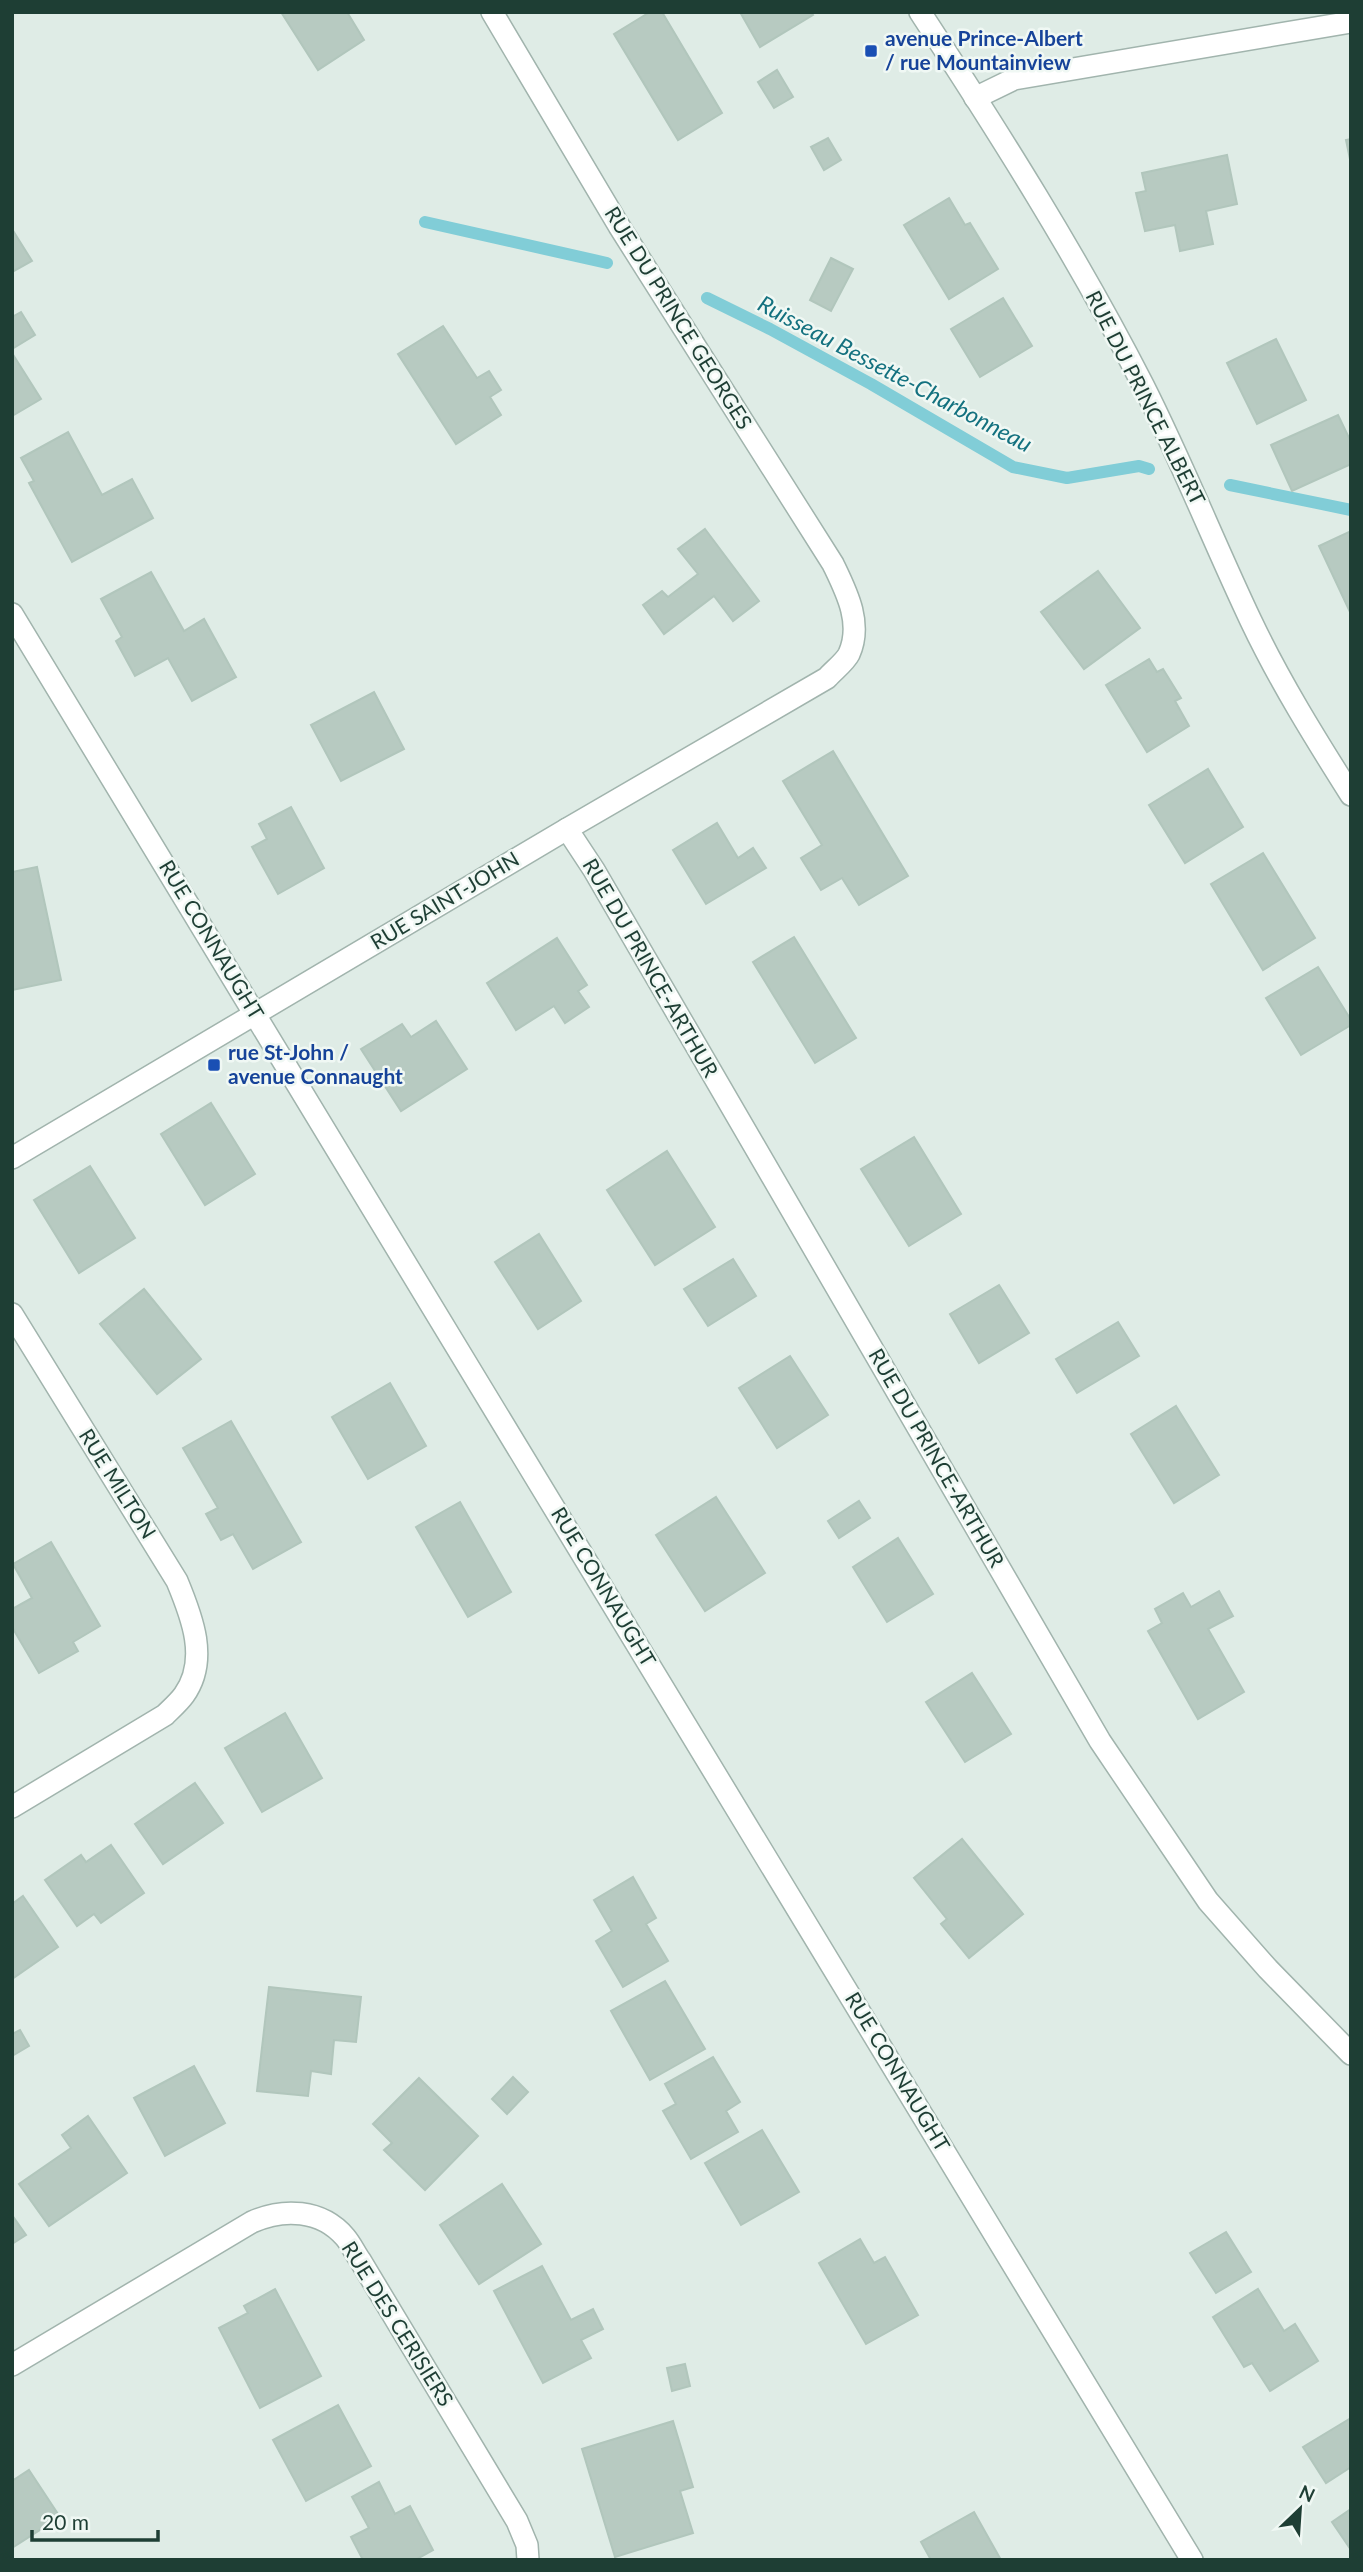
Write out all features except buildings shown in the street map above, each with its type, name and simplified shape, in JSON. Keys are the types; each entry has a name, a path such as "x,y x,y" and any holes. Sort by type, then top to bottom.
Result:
{"street":[{"name":"RUE DU PRINCE GEORGES","path":"492,12 619,226 833,564 848,595 855,626"},
{"name":"RUE DU PRINCE ALBERT","path":"920,12 1077,265 1141,381 1271,661 1351,796"},
{"path":"975,97 1014,79 1351,22"},
{"name":"RUE CONNAUGHT","path":"12,614 1192,2560"},
{"name":"RUE SAINT-JOHN","path":"12,1158 827,678 849,655 855,626"},
{"name":"RUE DU PRINCE-ARTHUR","path":"567,829 608,894 1100,1741 1208,1901 1268,1969 1351,2054"},
{"name":"RUE MILTON","path":"12,1314 177,1581 194,1621 197,1663 185,1694 165,1715 12,1807"},
{"name":"RUE DES CERISIERS","path":"12,2365 252,2222 276,2214 302,2213 313,2217 336,2228 360,2260 517,2521 527,2545 528,2560"}],"waterway":[{"name":"Ruisseau Bessette-Charbonneau","path":"425,222 607,263"},
{"name":"Ruisseau Bessette-Charbonneau","path":"707,298 871,384 1013,467 1067,478 1139,466 1149,469"},
{"name":"Ruisseau Bessette-Charbonneau","path":"1230,485 1351,510"}],"place":[{"name":"avenue Prince-Albert / rue Mountainview","path":"871,51"},
{"name":"rue St-John / avenue Connaught","path":"214,1065"}]}
